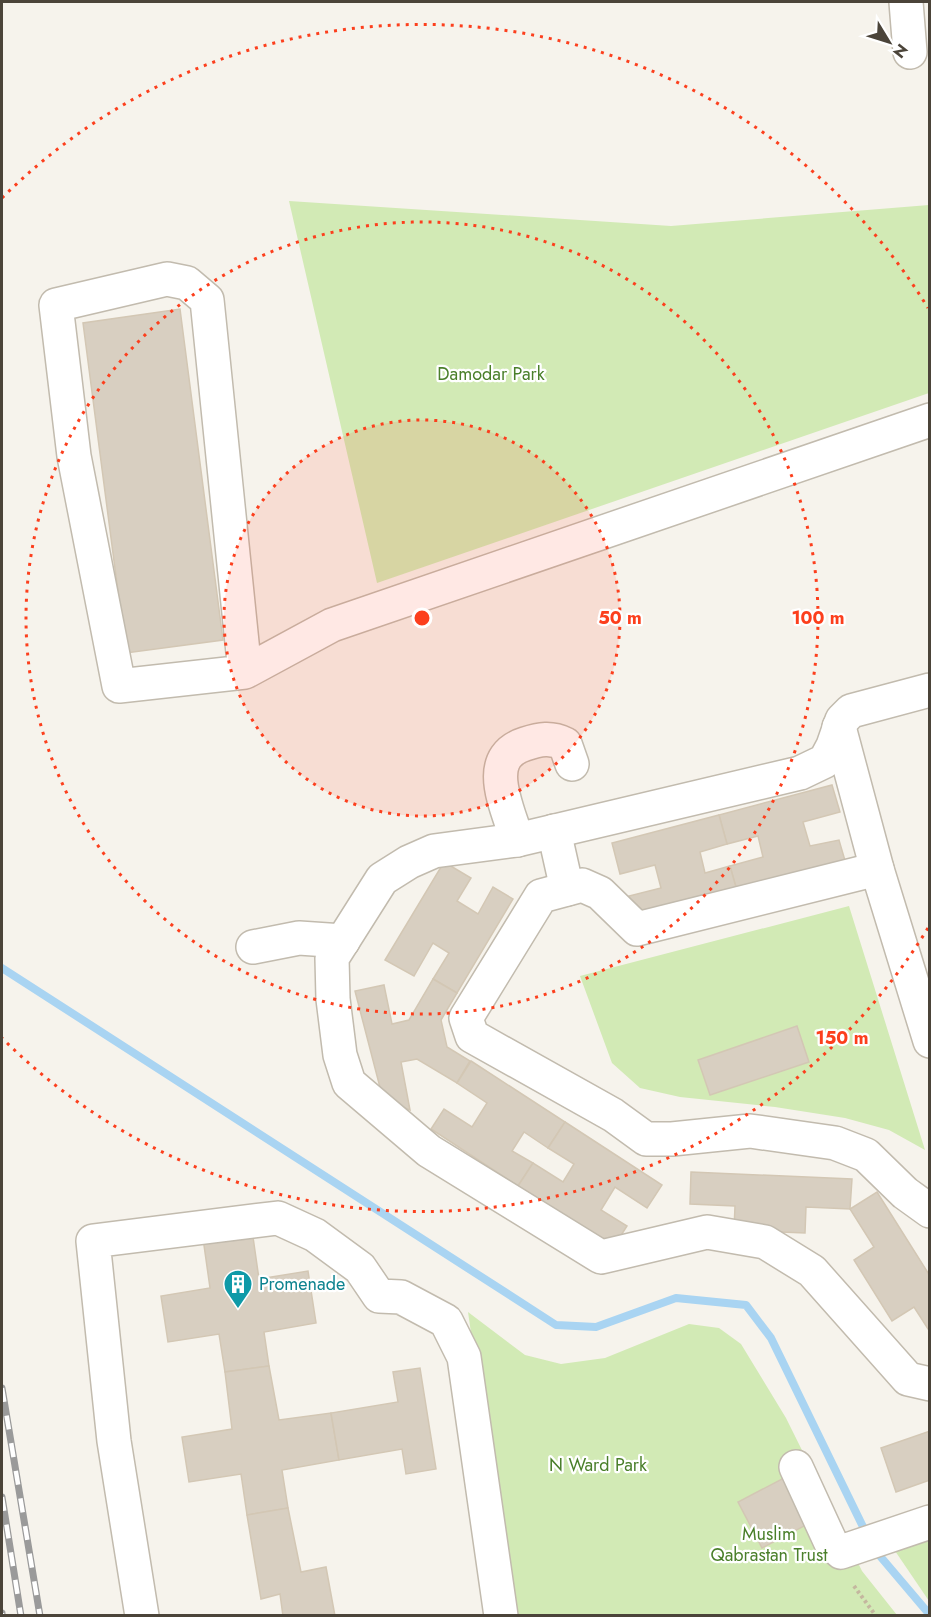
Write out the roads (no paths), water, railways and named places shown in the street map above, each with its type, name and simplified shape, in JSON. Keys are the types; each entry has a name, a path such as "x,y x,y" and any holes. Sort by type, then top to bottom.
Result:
{"street":[{"path":"906,2 910,52"},
{"path":"245,672 207,300 187,283 167,279 56,305 74,456 119,686 245,672 332,625 930,420"},
{"path":"930,690 851,711 838,727 833,746 825,760 800,773 517,840 434,851 409,862 382,879 332,958 333,999 339,1055 350,1083 429,1151 601,1257 706,1232 765,1242 812,1271 908,1379 930,1384"},
{"path":"838,727 877,869 930,1041"},
{"path":"517,840 499,774 502,759 519,746 540,739 555,739 565,744 572,765"},
{"path":"554,831 567,889"},
{"path":"877,869 637,929 600,893 582,885 541,896 466,1018 472,1036 613,1115 646,1139 672,1139 750,1131 835,1143 866,1155 905,1193 930,1211"},
{"path":"253,947 299,938 343,940"},
{"path":"142,1616 114,1441 93,1241 278,1218 315,1235 360,1268 379,1296 401,1297 446,1321 464,1357 501,1616"},
{"path":"795,1467 831,1543 841,1552 930,1522"}],"waterway":[{"path":"2,968 556,1325 596,1327 676,1298 746,1305 771,1338 867,1535"},
{"path":"874,1549 930,1615"}],"railway":[{"path":"2,1388 40,1616"},
{"path":"2,1497 21,1616"}],"place":[{"name":"Promenade","path":"238,1310"}],"park label":[{"name":"Damodar Park","path":"491,374"},
{"name":"N Ward Park","path":"598,1465"},
{"name":"Muslim Qabrastan Trust","path":"769,1544"}]}
